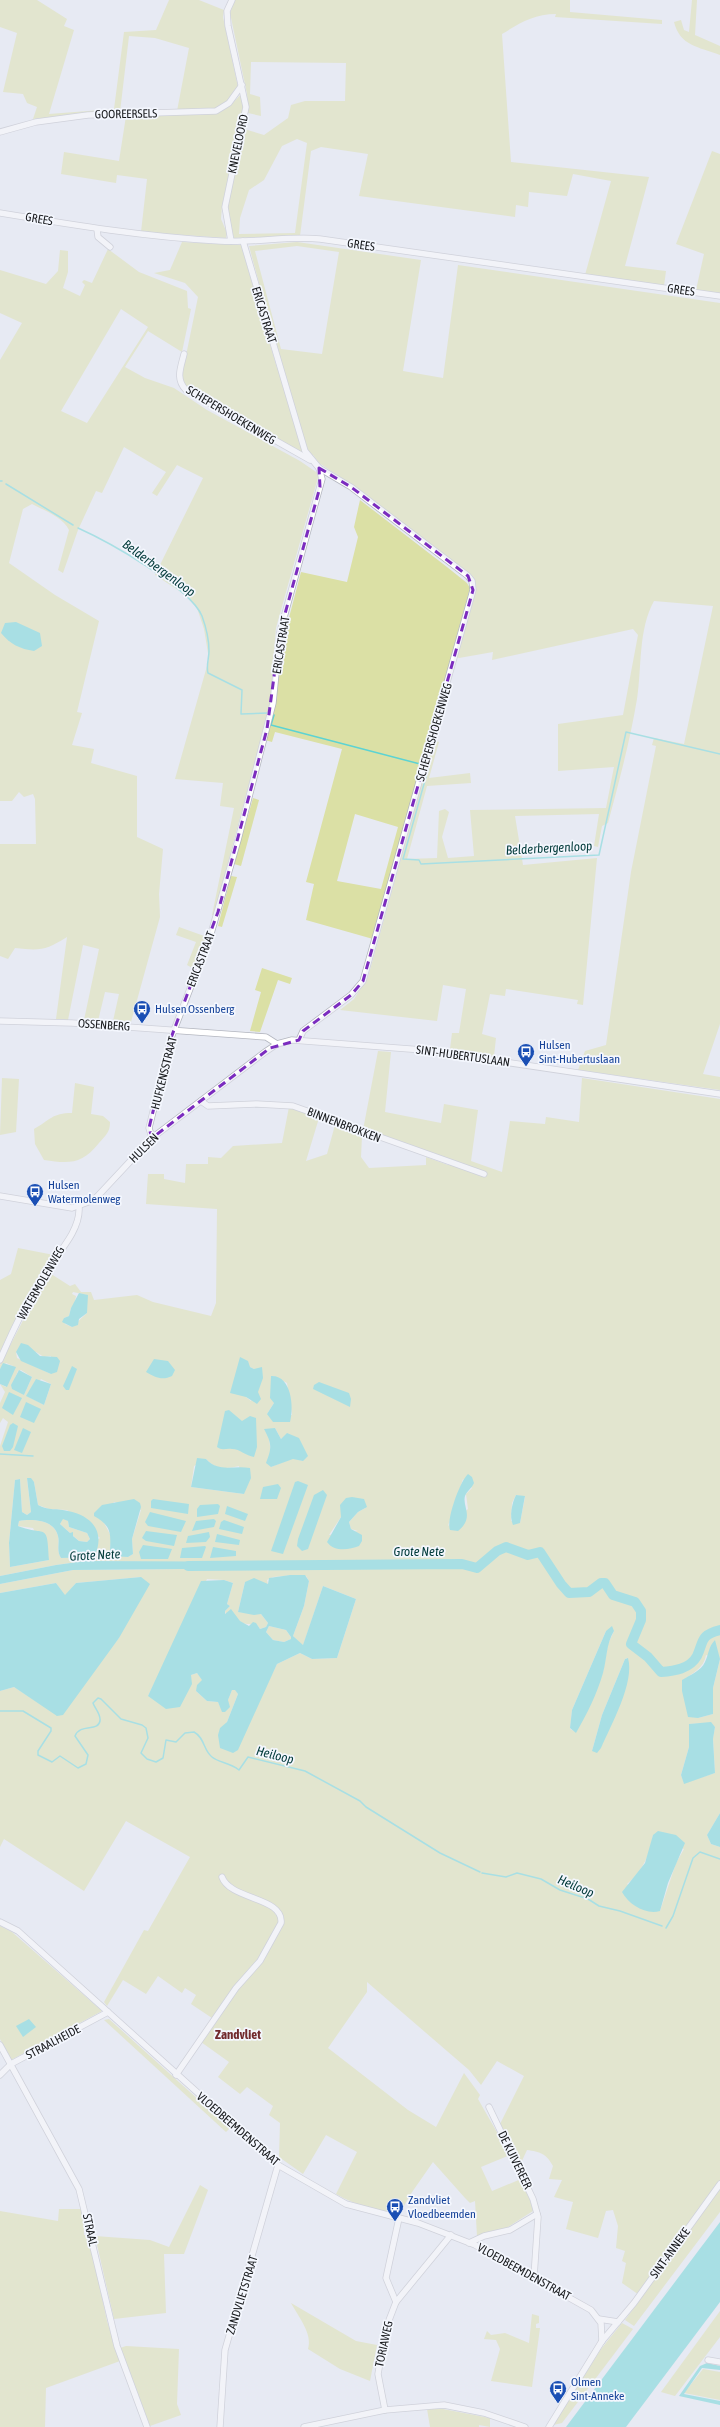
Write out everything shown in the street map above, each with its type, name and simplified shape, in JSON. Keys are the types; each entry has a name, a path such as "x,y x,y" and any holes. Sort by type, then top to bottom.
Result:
{"street":[{"name":"KNEVELOORD","path":"231,241 225,207 245,115 245,99 228,26 228,11 232,0"},
{"name":"GOOREERSELS","path":"0,132 29,124 88,115 216,111 229,103 242,85"},
{"name":"GREES","path":"0,213 97,229 231,241 289,238 320,239 720,296"},
{"path":"97,229 98,237 110,247"},
{"name":"ERICASTRAAT","path":"174,1030 218,912 265,737 275,688 280,632 320,487 322,474 319,468 310,460 305,451 243,241"},
{"name":"SCHEPERSHOEKENWEG","path":"184,354 179,379 186,390 310,460"},
{"name":"SCHEPERSHOEKENWEG","path":"299,1040 303,1031 351,995 363,981 473,590 468,576 351,487 319,468"},
{"name":"OSSENBERG","path":"0,1021 174,1030 266,1037 277,1044"},
{"name":"HUFKENSSTRAAT","path":"152,1138 149,1128 174,1030"},
{"name":"SINT-HUBERTUSLAAN","path":"277,1044 299,1040 430,1051 720,1094"},
{"name":"HULSEN","path":"79,1207 94,1200 102,1194 152,1138 277,1044"},
{"name":"BINNENBROKKEN","path":"201,1101 208,1106 293,1106 484,1174"},
{"path":"0,1196 66,1207 79,1207"},
{"name":"WATERMOLENWEG","path":"0,1360 42,1276 74,1228 78,1219 79,1207"},
{"path":"176,2075 236,1988 260,1961 281,1923 281,1918 277,1911 267,1903 229,1888 222,1877"},
{"name":"VLOEDBEEMDENSTRAAT","path":"0,1922 18,1931 176,2075 278,2165 346,2204 399,2218 451,2235 469,2243 534,2277 591,2310 599,2319"},
{"name":"STRAALHEIDE","path":"0,2075 11,2064 108,2012"},
{"name":"STRAAL","path":"0,2045 80,2189 117,2346 147,2427"},
{"name":"DE KUIVEREER","path":"489,2107 533,2199 537,2214 534,2277"},
{"name":"ZANDVLIETSTRAAT","path":"220,2427 225,2350 278,2165"},
{"name":"SINT-ANNEKE","path":"549,2427 602,2341 618,2322 720,2184"},
{"path":"469,2243 484,2236 510,2230 537,2214"},
{"path":"396,2302 386,2278 399,2218"},
{"name":"TORIAWEG","path":"385,2410 378,2374 386,2328 396,2302 451,2235"},
{"path":"602,2341 599,2319 618,2322"},
{"path":"708,2360 720,2362"},
{"path":"304,2427 385,2410 444,2405 484,2413 525,2427"}],"highlighted area":[{"path":"319,468 351,487 468,576 473,590 363,981 351,995 303,1031 299,1040 270,1048 152,1138 149,1128 171,1038 218,912 267,729 280,632 320,487"}],"green space":[{"path":"0,0 37,0 67,19 64,26 74,30 49,114 114,109 124,32 156,30 169,0 199,0 224,10 223,17 238,87 226,102 213,109 177,111 189,48 155,38 129,36 120,112 33,119 37,107 27,103 23,94 3,92 17,33 0,27"},
{"path":"235,0 570,0 570,12 662,20 662,24 555,17 556,14 548,14 534,17 502,34 511,162 649,177 625,266 666,271 664,286 585,275 611,181 573,174 567,196 529,192 528,207 516,205 515,217 359,196 368,154 321,147 311,151 300,236 234,238 226,212 244,129 264,135 288,118 291,105 305,101 345,101 346,63 251,62 250,94 260,97 261,116 248,113 247,94 230,13","holes":["297,139 307,143 295,233 239,234 240,218 249,190 264,180 282,146"]},
{"path":"692,0 697,0 695,35 720,46 720,55 691,44 681,36 677,30 674,22 681,20 684,30 689,32"},
{"path":"242,93 244,108 222,206 221,219 227,233 226,238 141,232 147,179 117,175 116,183 61,174 64,152 119,161 126,116 212,114 230,106"},
{"path":"712,151 720,154 720,293 696,290 704,254 676,244"},
{"path":"182,242 241,245 277,368 282,368 249,246 297,242 421,260 403,371 443,378 458,265 720,303 720,1024 703,1074 720,1077 720,1090 578,1070 585,1051 606,1045 631,872 656,746 652,745 654,738 684,744 713,606 654,601 645,624 641,649 639,687 628,746 608,823 602,826 598,847 594,846 599,814 515,816 523,865 597,858 583,1005 577,1004 578,1000 506,989 505,996 490,994 482,1034 496,1038 494,1056 450,1049 452,1033 459,1033 466,989 443,985 437,1021 340,1010 354,999 368,977 434,740 439,742 429,778 470,773 471,783 427,786 407,859 437,858 439,811 445,809 449,812 442,837 448,858 474,856 470,810 606,808 614,767 558,771 558,724 623,715 638,635 633,629 492,660 493,652 459,658 457,657 476,591 476,584 472,577 364,493 319,463 313,455 302,454 184,385 181,380 198,297 185,283 154,273 170,270","holes":["297,246 339,252 322,354 281,349 255,251"]},
{"path":"108,249 139,272 187,291 188,308 191,309 182,352 148,331 125,367 145,378 174,388 207,410 300,461 319,474 276,628 272,674 279,675 281,648 301,572 347,582 358,537 354,527 360,500 467,583 470,588 373,939 306,920 314,884 306,882 342,749 275,732 272,742 261,739 214,915 212,915 234,808 220,806 223,783 175,779 209,659 204,629 197,608 184,594 155,575 203,478 177,465 157,496 152,493 166,472 124,447 102,493 96,491 78,530 63,573 58,570 69,530 66,525 63,521 32,504 23,509 9,563 55,595 99,621 77,712 82,713 72,745 94,749 91,763 137,776 137,837 163,849 159,894 160,917 131,1022 113,1021 119,994 105,992 98,1021 84,1020 99,949 83,945 68,1020 56,1019 67,937 48,947 37,949 15,948 8,959 0,956 0,844 36,844 35,799 33,794 24,797 19,792 12,801 0,801 0,360 22,323 0,313 0,270 46,284 58,271 60,250 68,251 68,272 63,288 80,296 85,285 82,282 84,280 92,283","holes":["121,309 148,327 87,423 61,411","355,814 398,827 381,889 337,881"]},
{"path":"253,798 259,800 241,866 234,864"},
{"path":"231,876 237,877 222,927 218,926"},
{"path":"179,927 207,937 194,969 187,965 196,942 176,935"},
{"path":"262,968 292,978 290,984 278,980 260,1032 250,1031 261,992 255,990"},
{"path":"378,1051 391,1052 385,1112 441,1123 444,1104 478,1110 471,1161 502,1172 510,1121 545,1124 546,1117 579,1122 582,1078 720,1099 720,1659 720,1813 707,1835 711,1844 720,1847 720,2212 634,2326 625,2320 642,2297 622,2283 626,2263 622,2261 625,2251 616,2248 618,2226 613,2210 606,2211 598,2238 566,2229 573,2202 554,2197 562,2180 549,2179 553,2166 548,2158 539,2153 527,2150 520,2165 500,2124 524,2076 497,2061 481,2085 469,2070 367,1982 367,1992 328,2048 408,2110 436,2127 464,2073 480,2095 478,2099 510,2155 481,2167 492,2191 521,2179 528,2191 533,2211 505,2229 477,2236 475,2201 470,2203 433,2162 410,2195 399,2215 374,2209 351,2201 336,2194 357,2152 326,2135 303,2174 279,2157 280,2123 269,2115 273,2106 247,2087 240,2094 218,2077 229,2062 201,2042 212,2018 191,2004 196,1995 185,1988 182,1993 158,1976 146,1994 123,1980 107,2006 104,2002 144,1930 148,1931 190,1857 126,1821 84,1891 4,1839 0,1847 0,1691 14,1687 42,1705 107,1652 119,1638 141,1577 76,1583 65,1596 56,1583 0,1593 0,1584 73,1570 186,1569 201,1566 358,1565 85,1561 0,1576 0,1446 8,1422 3,1418 0,1423 0,1403 5,1392 0,1384 6,1387 13,1366 6,1363 0,1369 0,1365 48,1272 70,1286 75,1284 81,1292 91,1292 94,1300 137,1295 153,1302 211,1316 216,1303 217,1209 146,1204 148,1174 164,1174 164,1179 185,1183 186,1164 208,1164 208,1157 221,1158 233,1146 282,1143 289,1107 319,1118 306,1161 327,1154 335,1125 362,1136 361,1157 369,1168 426,1165 426,1157 448,1165 450,1161 363,1130","holes":["73,1292 87,1295 87,1313 72,1327 65,1324 64,1318 69,1316 71,1308 74,1306 76,1296 72,1294","16,1352 36,1352 44,1357 51,1356 51,1374 17,1358","250,1367 254,1369 259,1388 251,1401 246,1397","21,1370 32,1377 24,1395 15,1378 18,1371","274,1376 287,1383 292,1415 267,1414 274,1403 271,1377","41,1379 51,1384 44,1405 27,1396","275,1428 281,1439 286,1436 303,1461 293,1458 271,1467 268,1458 271,1454 269,1438","206,1459 210,1463 221,1468 239,1466 244,1494 191,1487 194,1466","20,1479 22,1512 27,1515 31,1512 27,1479 34,1482 38,1505 49,1509 67,1510 100,1538 68,1557 61,1558 58,1536 56,1530 52,1526 36,1520 19,1521 18,1526 33,1528 49,1560 10,1567 9,1543 15,1480","463,1479 472,1488 466,1494 468,1509 448,1526","516,1495 525,1497 520,1523 511,1521 512,1503","114,1502 141,1510 132,1539 133,1554 128,1557 116,1555 110,1547 112,1538 103,1521","367,1507 358,1512 349,1522 351,1529 358,1531 329,1535 341,1517","294,1575 306,1576 309,1581 304,1606 293,1636 303,1646 323,1586 356,1599 337,1658 312,1659 300,1653 277,1664 263,1692 218,1735 227,1722 238,1694 235,1689 232,1690 223,1712 218,1702 207,1701 196,1691 203,1680 197,1673 191,1675 191,1681 148,1696 207,1579 224,1580 233,1583 227,1604 230,1606 225,1611 226,1615 231,1610 239,1621 257,1625 260,1629 266,1627 268,1623 261,1614 238,1612 245,1582 268,1585 267,1580 273,1577","606,1631 614,1631 608,1644 603,1672 576,1732 570,1729 572,1710","706,1655 720,1659 713,1688 713,1714 698,1718 686,1700 683,1680 700,1667 705,1660","627,1658 628,1679 592,1751 602,1715 625,1659","711,1723 715,1727 713,1738 715,1773 684,1783 681,1775 689,1747 689,1724","653,1835 684,1849 676,1863 660,1911 627,1884 633,1879 645,1862","224,1877 229,1884 236,1889 270,1903 283,1916 276,1915 272,1909 225,1887"]},
{"path":"2,1078 19,1079 16,1132 0,1135"},
{"path":"75,1083 94,1087 91,1114 103,1116 110,1122 108,1131 93,1150 81,1159 68,1162 44,1160 35,1144 34,1129 55,1116 65,1113 72,1113"},
{"path":"18,1248 54,1255 21,1309 0,1352 0,1280 11,1274"},
{"path":"63,1518 68,1521 69,1527 87,1533 90,1539 87,1542 79,1541 60,1524"},
{"path":"269,1626 286,1630 291,1639 284,1642 273,1640 266,1632"},
{"path":"0,1926 12,1932 102,2011 11,2060 0,2039"},
{"path":"109,2019 230,2128 226,2132 104,2020"},
{"path":"200,2185 208,2190 184,2254 164,2254 166,2313 114,2319 95,2236 150,2240 169,2247"},
{"path":"59,2209 83,2209 84,2235 89,2235 107,2321 120,2361 46,2388 45,2427 0,2427 0,2211 58,2221"},
{"path":"291,2303 356,2341 377,2345 370,2381 340,2369 308,2349 309,2343 307,2331"},
{"path":"720,2311 720,2337 675,2396 661,2392"},
{"path":"532,2314 539,2316 539,2323 536,2324 536,2328 540,2328 532,2387 491,2381 500,2349 496,2340 484,2339 487,2331 491,2335 505,2333 529,2343"},
{"path":"622,2323 633,2329 562,2423 553,2425 601,2349"},
{"path":"126,2346 179,2349 177,2404 181,2415 150,2426 120,2348"},
{"path":"703,2369 720,2372 720,2400 684,2393"},
{"path":"427,2409 443,2409 490,2418 490,2427 479,2425 479,2427 430,2427"}],"water":[{"path":"16,622 40,633 42,646 34,651 24,649 8,640 1,633 5,623"},
{"path":"79,1293 88,1295 87,1313 79,1319 78,1325 72,1327 62,1322 64,1318 69,1316 71,1308"},
{"path":"21,1343 28,1345 40,1356 57,1357 60,1361 57,1372 51,1374 21,1361 16,1352"},
{"path":"240,1357 248,1361 250,1367 254,1369 262,1367 263,1378 258,1392 261,1399 257,1404 246,1397 230,1393"},
{"path":"154,1359 168,1361 175,1370 172,1376 162,1378 146,1372"},
{"path":"3,1363 16,1367 7,1387 0,1384 0,1369"},
{"path":"72,1366 77,1369 69,1390 66,1390 63,1386"},
{"path":"19,1370 32,1377 24,1395 12,1389 11,1385"},
{"path":"271,1376 278,1377 283,1381 290,1393 292,1409 290,1422 273,1422 267,1414 274,1403 270,1398"},
{"path":"36,1379 51,1384 44,1405 26,1396"},
{"path":"319,1382 349,1393 351,1399 350,1407 313,1389 314,1385"},
{"path":"9,1392 22,1398 13,1415 2,1408"},
{"path":"26,1402 41,1409 34,1423 20,1417"},
{"path":"229,1410 242,1421 250,1416 256,1418 257,1447 254,1457 235,1449 222,1449 217,1447 225,1411"},
{"path":"13,1423 18,1426 13,1447 10,1451 4,1451 2,1446 10,1425"},
{"path":"23,1428 31,1432 22,1453 14,1450"},
{"path":"275,1428 281,1439 287,1433 299,1438 308,1456 303,1461 293,1459 271,1467 266,1463 270,1442 264,1429"},
{"path":"197,1458 206,1459 216,1466 226,1468 250,1468 251,1478 244,1494 191,1487"},
{"path":"468,1474 472,1477 474,1483 465,1496 467,1512 466,1521 458,1531 450,1530 449,1525 454,1501 461,1484"},
{"path":"27,1478 31,1478 34,1482 38,1505 46,1508 77,1513 90,1521 98,1533 99,1540 94,1557 61,1558 56,1530 52,1526 42,1521 24,1520 19,1521 18,1526 44,1532 46,1535 49,1560 10,1567 9,1543 15,1480 20,1479 22,1512 27,1515 31,1512","holes":["63,1519 68,1521 69,1527 87,1533 90,1539 87,1542 79,1541 73,1536 73,1532 70,1533 60,1524"]},
{"path":"298,1481 308,1485 283,1554 271,1551 295,1482"},
{"path":"278,1484 281,1488 277,1499 260,1499 263,1487"},
{"path":"323,1490 327,1495 308,1549 302,1551 297,1546 298,1539 314,1495"},
{"path":"516,1495 525,1496 520,1523 513,1525 511,1518 513,1502"},
{"path":"352,1497 364,1499 367,1507 358,1512 349,1522 351,1529 362,1535 362,1541 359,1546 338,1549 327,1542 341,1517 340,1505 346,1498"},
{"path":"134,1499 140,1503 141,1507 132,1539 133,1554 128,1557 110,1556 110,1533 105,1524 94,1516 94,1513 102,1505"},
{"path":"153,1499 189,1504 188,1514 151,1508 151,1501"},
{"path":"218,1504 220,1506 218,1514 197,1517 197,1509 200,1505"},
{"path":"227,1506 248,1514 245,1521 225,1514"},
{"path":"150,1512 186,1521 181,1532 148,1526 145,1522"},
{"path":"214,1519 216,1521 214,1527 192,1531 196,1521"},
{"path":"224,1520 244,1527 242,1534 219,1529 221,1522"},
{"path":"146,1531 177,1535 174,1546 146,1541 142,1538"},
{"path":"209,1532 210,1537 206,1542 186,1543 188,1536"},
{"path":"217,1534 240,1540 239,1545 215,1542"},
{"path":"143,1545 172,1549 168,1559 141,1559 139,1552"},
{"path":"206,1547 202,1558 180,1558 182,1548"},
{"path":"213,1547 236,1551 236,1556 210,1558"},
{"path":"85,1561 288,1562 371,1565 201,1566 186,1569 73,1570 0,1584 0,1576"},
{"path":"290,1575 305,1575 309,1581 304,1606 293,1636 303,1645 323,1586 356,1599 337,1658 312,1659 300,1653 277,1664 238,1750 233,1753 220,1748 218,1735 220,1728 227,1722 238,1694 235,1690 232,1690 228,1700 230,1707 225,1712 222,1712 218,1702 207,1701 196,1691 197,1685 202,1680 197,1673 191,1675 192,1684 180,1707 166,1709 148,1696 201,1581 224,1580 233,1583 227,1604 230,1606 225,1611 225,1614 231,1609 240,1621 249,1626 253,1622 256,1623 260,1629 266,1627 268,1623 261,1614 254,1615 238,1612 245,1582 254,1578 268,1584 269,1578","holes":["269,1626 286,1630 291,1639 284,1642 273,1640 266,1632"]},
{"path":"141,1577 150,1584 119,1638 63,1715 57,1716 14,1687 0,1691 0,1593 56,1583 65,1595 76,1583"},
{"path":"612,1626 614,1631 609,1641 601,1681 576,1733 570,1728 572,1710 606,1631"},
{"path":"715,1640 720,1659 713,1688 713,1714 698,1718 688,1717 682,1691 682,1680 701,1668 711,1645"},
{"path":"628,1658 628,1679 625,1691 601,1748 597,1753 592,1751 602,1715 625,1659"},
{"path":"711,1722 715,1727 713,1739 715,1773 684,1784 681,1775 689,1747 689,1724"},
{"path":"720,1813 720,1847 711,1844 707,1835"},
{"path":"658,1831 676,1835 685,1843 668,1883 660,1911 649,1912 633,1905 622,1892 645,1863 653,1835"},
{"path":"29,2019 36,2027 23,2037 16,2026"},
{"path":"720,2222 720,2302 626,2427 566,2427"},
{"path":"707,2363 720,2366 720,2370 702,2368 684,2394 720,2401 720,2405 679,2396 700,2366"}],"waterway":[{"name":"Belderbergenloop","path":"6,484 73,525"},
{"name":"Belderbergenloop","path":"78,528 127,554 182,592 194,604 202,616 209,647 208,673 242,690 241,714 268,713"},
{"name":"Belderbergenloop","path":"274,715 271,725 420,764"},
{"name":"Belderbergenloop","path":"429,766 403,859 419,860 421,864 599,855 626,732 720,754"},
{"path":"0,1454 33,1456"},
{"name":"Grote Nete","path":"188,1566 462,1564 477,1568 497,1551 506,1547 528,1555 540,1552 561,1584 569,1593 589,1592 601,1583 605,1583 613,1595 635,1602 641,1611 641,1620 631,1644 648,1657 661,1672 686,1667 697,1656 706,1636 720,1630"},
{"name":"Heiloop","path":"0,1711 23,1711 51,1728 51,1731 38,1751 38,1755 52,1762 60,1756 78,1768 86,1764 88,1755 75,1736 77,1732 99,1724 100,1716 93,1703 98,1698 101,1699 121,1719 142,1725 146,1728 148,1738 141,1753 147,1759 156,1762 163,1758 166,1740 176,1742 185,1733 194,1732 200,1737 209,1754 218,1760 232,1765 239,1770 248,1757 305,1771 360,1801 366,1807 440,1853 480,1872"},
{"name":"Heiloop","path":"666,1928 673,1916 693,1858 700,1852 720,1859"},
{"name":"Heiloop","path":"482,1873 506,1877 517,1873 541,1879 560,1890 588,1899 599,1906 620,1911 662,1926"}],"place":[{"name":"Hulsen Ossenberg","path":"142,1024"},
{"name":"Hulsen Sint-Hubertuslaan","path":"526,1067"},
{"name":"Hulsen Watermolenweg","path":"35,1207"},
{"name":"Zandvliet Vloedbeemden","path":"395,2222"},
{"name":"Olmen Sint-Anneke","path":"558,2404"}],"district":[{"name":"Zandvliet","path":"238,2034"}]}
